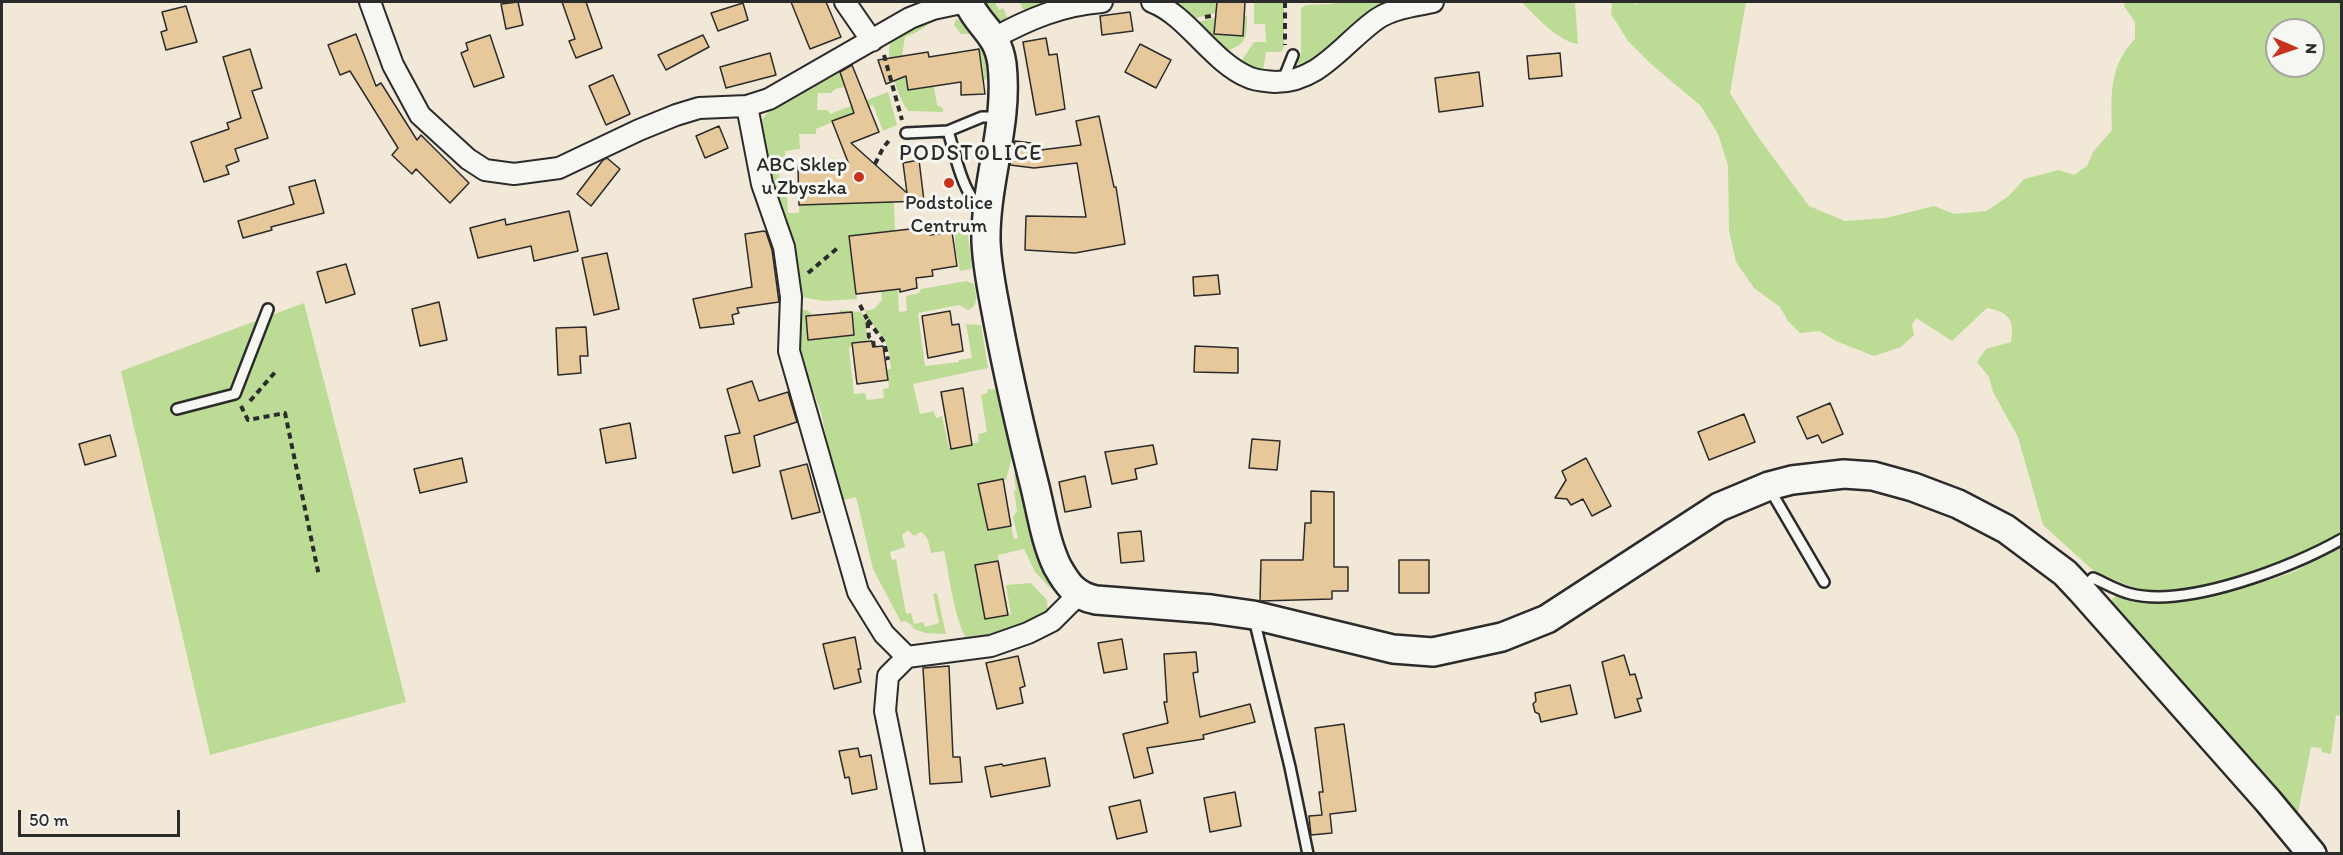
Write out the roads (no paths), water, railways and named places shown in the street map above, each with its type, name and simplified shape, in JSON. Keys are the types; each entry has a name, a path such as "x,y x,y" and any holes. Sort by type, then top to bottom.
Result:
{"street":[{"path":"370,2 393,64 420,115 468,159 485,170 514,174 559,168 639,130 699,108 747,106 769,99 878,46 910,18 933,9 967,2 977,19 994,38 999,50 1003,78 1001,117 988,207 986,240 992,290 1027,453 1053,557 1065,580 1078,595 1096,600 1211,609 1253,615 1372,644 1416,652 1433,652 1492,639 1547,619 1719,507 1769,486 1844,474 1873,476 1958,504 2006,529 2065,573 2261,792 2312,854"},
{"path":"845,2 878,46"},
{"path":"994,38 1027,20 1062,8 1102,2"},
{"path":"1152,2 1167,9 1233,69 1249,78 1281,82 1311,74 1327,63 1378,18 1396,10 1433,2"},
{"path":"747,106 762,184 784,247 790,297 789,351 858,592 884,634 907,657"},
{"path":"914,854 885,711 888,676 907,657 991,646 1052,621 1078,595"}],"lane":[{"path":"1281,82 1288,55"},
{"path":"906,133 948,131 982,117 1001,117"},
{"path":"948,131 968,194 980,207 988,207"},
{"path":"177,409 235,394 268,309"},
{"path":"1769,486 1824,582"},
{"path":"2081,590 2093,578 2132,594 2180,597 2269,574 2342,539"},
{"path":"1253,615 1267,682 1290,767 1308,854"}],"place":[{"name":"ABC Sklep u Zbyszka","path":"859,177"},
{"name":"Podstolice Centrum","path":"949,183"}],"district":[{"name":"PODSTOLICE","path":"971,154"}]}
